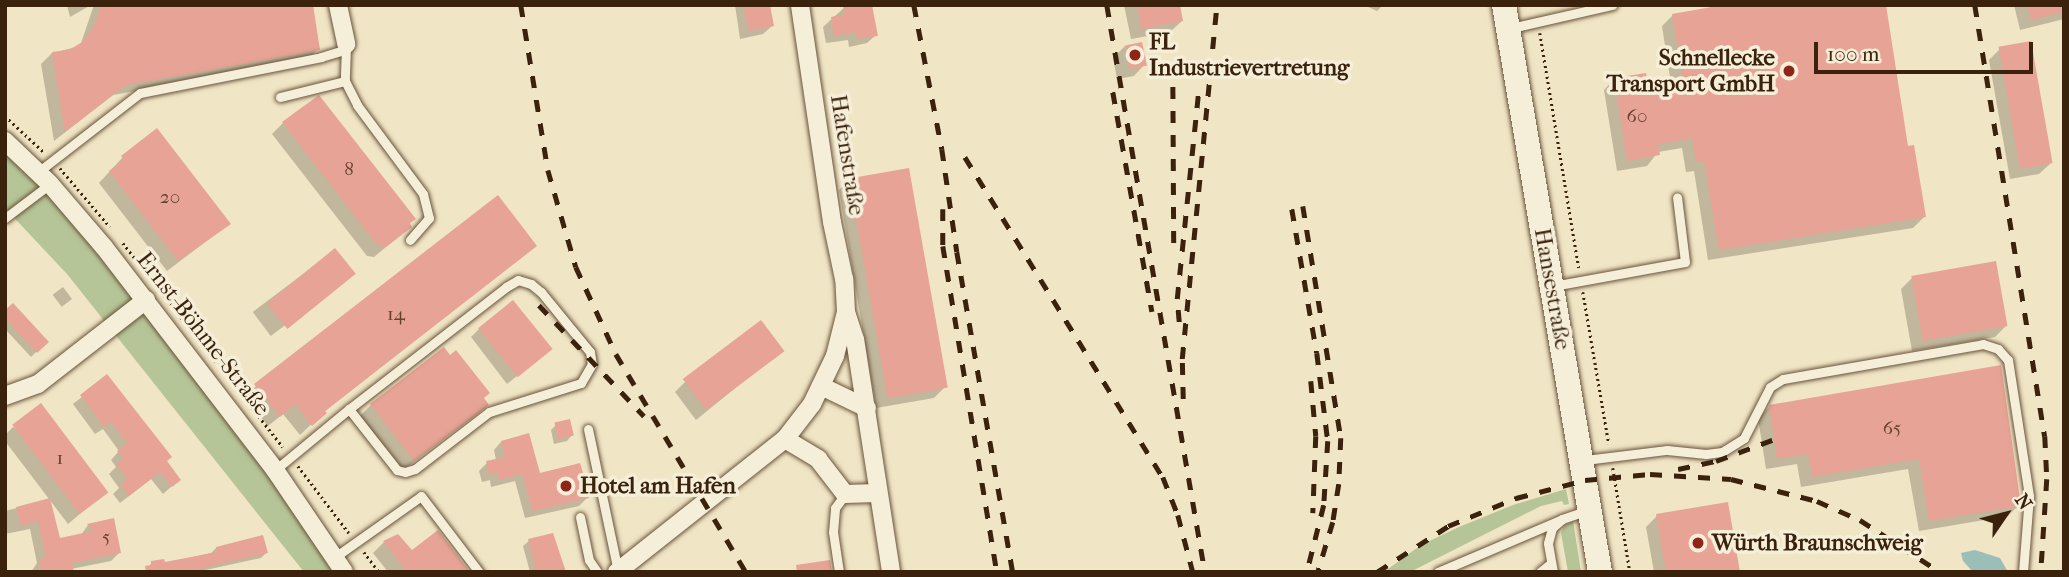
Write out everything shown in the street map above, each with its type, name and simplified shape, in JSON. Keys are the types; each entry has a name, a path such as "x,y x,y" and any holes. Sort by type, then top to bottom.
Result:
{"main road":[{"name":"Hansestraße","path":"1510,13 1589,460 1615,572"},
{"name":"Hansestraße","path":"1589,460 1590,509 1601,572"}],"street":[{"path":"338,5 346,44"},
{"name":"Hafenstraße","path":"800,5 832,222 844,279 846,312 856,339 877,493 891,572"},
{"name":"Ernst-Böhme-Straße","path":"5,141 46,172 275,470 339,565"},
{"path":"5,396 38,384 146,300"},
{"name":"Hafenstraße","path":"618,571 785,439 800,421 821,386 835,356 846,312"},
{"path":"821,386 867,408"},
{"path":"785,439 818,458 845,494 877,493"}],"lane":[{"path":"1510,13 1612,5"},
{"path":"346,44 345,81 357,105 424,194 429,218 410,240"},
{"path":"5,218 46,172 140,93 321,57 341,51 346,44"},
{"path":"280,97 345,81"},
{"path":"1559,285 1685,262 1677,197"},
{"path":"275,470 349,410 518,280 531,284 541,292 590,352 592,364 581,383 489,412 415,469 405,472 397,470 349,410"},
{"path":"1589,460 1667,450 1706,454 1723,452 1744,438 1770,387 1783,379 1983,344 1998,349 2008,360 2029,496 2022,572"},
{"path":"588,429 618,571"},
{"path":"839,572 833,532 835,508 845,494"},
{"path":"339,565 356,542 421,496 479,572"},
{"path":"1445,570 1590,509"},
{"path":"580,517 589,561 597,572"},
{"path":"1540,572 1552,567 1548,542 1552,528 1562,519"}],"path":[{"path":"5,116 46,172 160,288 379,572"}],"green space":[{"path":"5,141 54,188 344,572 304,572 67,274 5,208"},
{"path":"1566,489 1569,504 1564,505 1562,501 1541,506 1410,572 1384,572 1421,545 1459,527 1513,505"},
{"path":"1573,521 1581,572 1568,572 1561,533 1564,526"}],"water":[{"path":"1975,550 2000,558 2008,572 1973,572 1963,561 1961,553"}],"building":[{"path":"101,5 313,5 320,50 126,85 65,132 52,52 69,50 84,41 95,24"},
{"path":"744,5 770,5 774,26 748,31"},
{"path":"872,5 878,36 857,39 856,32 834,36 831,17 845,14 843,6"},
{"path":"1137,5 1180,5 1183,21 1141,29"},
{"path":"1723,5 1886,5 1908,146 1914,145 1926,217 1719,250 1704,161 1696,162 1692,138 1658,144 1660,155 1627,161 1614,78 1646,73 1648,86 1683,80 1672,14"},
{"path":"2027,5 2064,5 2064,12 2031,20"},
{"path":"2031,41 2053,163 2020,169 1999,47"},
{"name":"FL Industrievertretung","path":"1142,42 1147,65 1129,69 1124,46"},
{"path":"319,95 416,219 410,223 412,227 386,247 378,246 282,122"},
{"path":"157,128 231,224 178,261 109,171 124,159 121,156"},
{"path":"909,168 948,388 888,398 849,179"},
{"path":"498,195 537,246 325,411 327,413 312,426 295,404 280,417 254,384"},
{"path":"335,248 356,274 287,329 267,303"},
{"path":"1996,261 2007,326 1923,341 1911,276"},
{"path":"513,300 553,349 518,377 478,328"},
{"path":"13,303 49,342 37,353 5,318 5,310"},
{"path":"761,320 784,351 706,410 683,379"},
{"path":"444,347 450,355 456,350 490,393 484,398 489,405 414,461 370,404"},
{"path":"2001,365 2021,506 1929,521 1919,459 1812,477 1808,454 1777,459 1769,405"},
{"path":"107,374 172,457 167,461 181,480 172,487 160,472 129,496 120,485 127,479 116,464 124,458 117,451 127,443 111,422 104,427 80,395"},
{"path":"41,403 108,492 80,514 12,425"},
{"path":"570,419 574,436 558,439 554,423"},
{"path":"529,433 540,473 580,463 584,476 590,474 593,487 587,489 589,498 533,511 522,474 499,480 497,473 489,475 486,461 505,457 501,441"},
{"path":"50,498 60,538 93,531 87,524 114,518 121,553 72,563 74,572 41,572 39,559 46,558 38,521 21,526 16,507"},
{"name":"Würth Braunschweig","path":"1728,502 1740,572 1666,572 1656,514"},
{"path":"438,530 470,572 407,572 383,541 398,534 412,550"},
{"path":"553,533 566,572 536,572 528,539"},
{"path":"263,535 268,553 202,568 203,572 146,572 145,566 151,565 151,561 164,559 165,562 217,552 216,547"},
{"path":"830,560 832,572 797,572 796,565"}],"railway":[{"path":"521,5 548,170 576,267 616,354 746,572"},
{"path":"914,5 942,149 957,252 1013,572"},
{"path":"1107,5 1205,572"},
{"path":"1183,399 1182,359 1217,5"},
{"path":"1975,5 2045,436 2047,479 2041,572"},
{"path":"1173,63 1174,250"},
{"path":"1179,322 1177,299 1199,85"},
{"path":"1113,92 1152,312"},
{"path":"965,157 1163,477 1178,515 1193,572"},
{"path":"1303,206 1341,438 1339,484 1333,522 1318,572"},
{"path":"943,209 943,246 997,572"},
{"path":"1292,209 1317,353 1328,441 1324,505 1307,572"},
{"path":"539,305 644,416"},
{"path":"1311,381 1316,436 1313,513"},
{"path":"1678,469 1716,461 1772,440"},
{"path":"1377,572 1448,526 1516,498 1585,480 1650,474 1731,479 1817,501 1860,520 1940,572"}],"place":[{"name":"FL Industrievertretung","path":"1135,55"},
{"name":"Schnellecke Transport GmbH","path":"1789,71"},
{"name":"Hotel am Hafen","path":"566,486"},
{"name":"Würth Braunschweig","path":"1698,543"}]}
